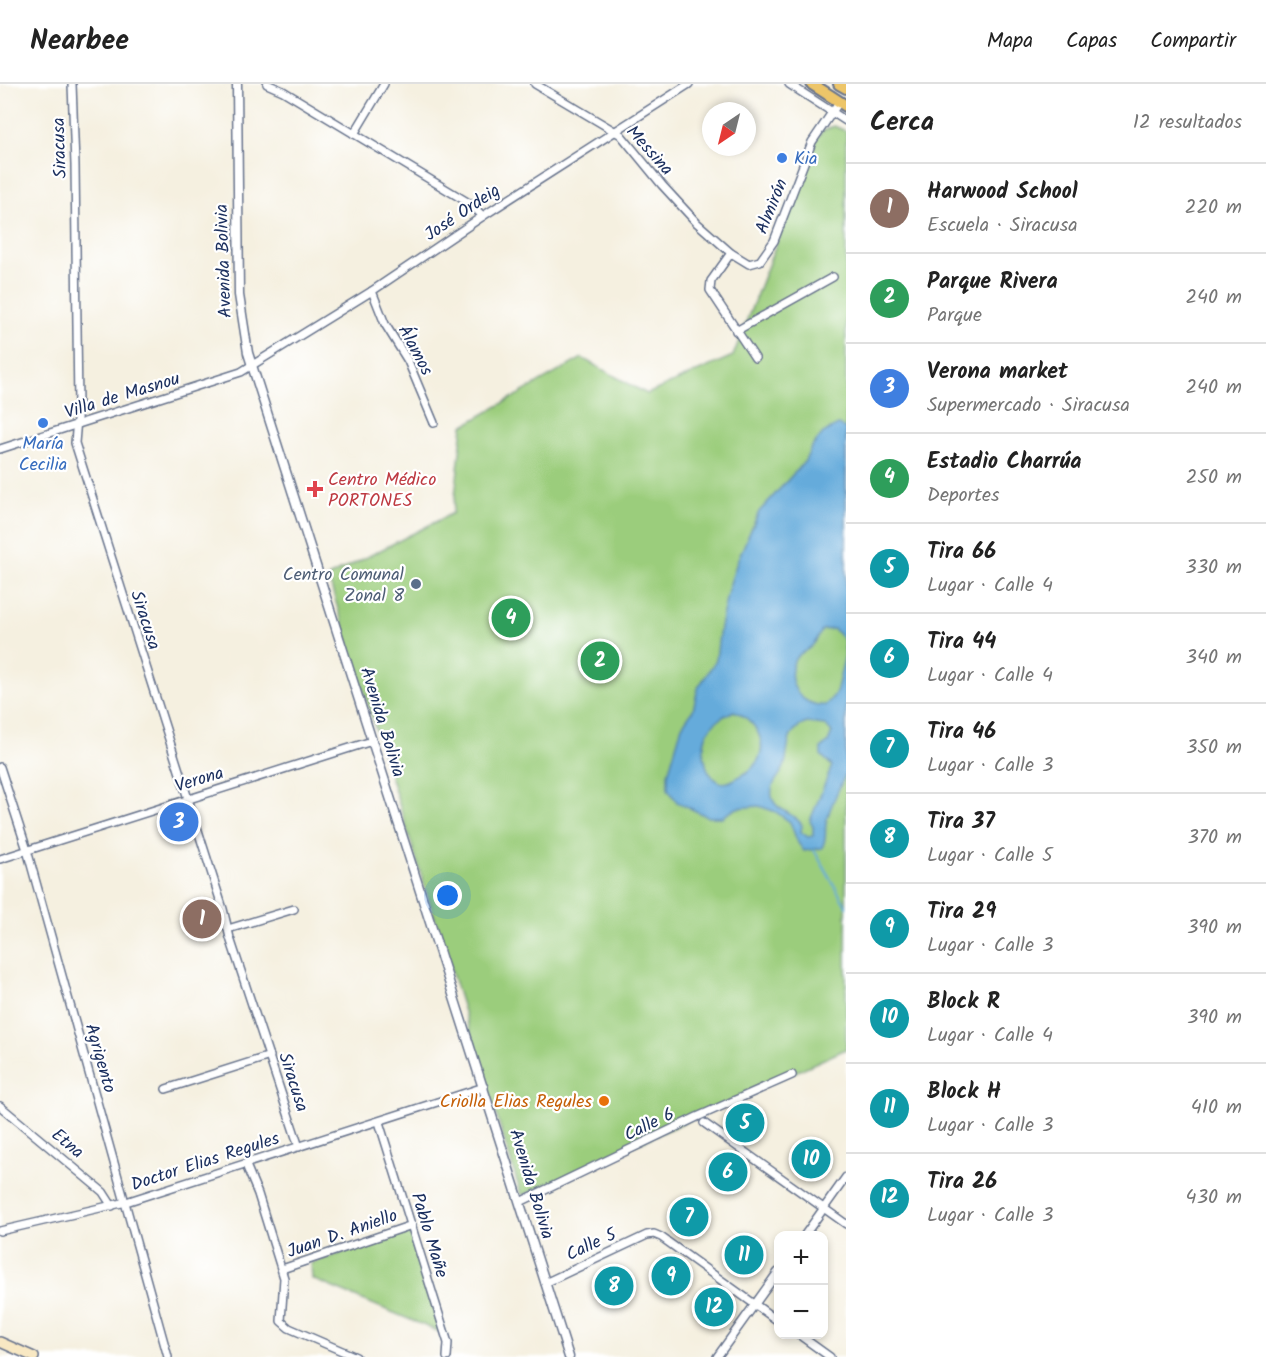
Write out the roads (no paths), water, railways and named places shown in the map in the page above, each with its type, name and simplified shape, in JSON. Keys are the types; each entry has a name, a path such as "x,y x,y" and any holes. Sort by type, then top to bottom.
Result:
{"main road":[{"path":"812,84 843,104"},
{"path":"839,84 846,88"},
{"path":"0,1342 34,1357"}],"street":[{"name":"Siracusa","path":"72,84 78,406 75,443 299,1147"},
{"name":"Avenida Bolivia","path":"237,84 238,295 251,366 324,587 569,1357"},
{"path":"267,84 469,203 483,216"},
{"path":"354,134 384,84"},
{"name":"Messina","path":"535,84 621,135 678,204 730,253"},
{"name":"José Ordeig","path":"251,366 372,291 483,216 689,84"},
{"path":"789,84 846,121"},
{"name":"Almirón","path":"730,253 749,264 760,261 765,256 774,241 812,142 832,112 843,104"},
{"path":"730,253 710,286 712,294 756,358"},
{"path":"736,331 833,277"},
{"name":"Álamos","path":"372,291 385,324 408,362 434,423"},
{"name":"Villa de Masnou","path":"0,449 230,376 251,366"},
{"name":"Verona","path":"0,859 372,741"},
{"name":"Agrigento","path":"0,767 27,850 168,1357"},
{"path":"228,929 294,909"},
{"path":"166,1089 270,1056"},
{"name":"Calle 6","path":"520,1202 697,1117 792,1075"},
{"name":"Doctor Elias Regules","path":"0,1231 126,1203 484,1088"},
{"name":"Etna","path":"0,1106 103,1192 112,1206"},
{"name":"Pablo Mañe","path":"380,1122 448,1342 447,1357"},
{"path":"704,1123 846,1224"},
{"path":"246,1165 282,1269 284,1278 280,1316 285,1326 356,1357"},
{"path":"808,1231 846,1177"},
{"name":"Juan D. Aniello","path":"282,1269 412,1225"},
{"name":"Calle 5","path":"545,1283 651,1234 661,1237 755,1304"},
{"path":"717,1357 774,1278"},
{"path":"755,1304 774,1317"},
{"path":"804,1339 830,1357"}],"water":[{"path":"838,425 846,429 846,772 830,811 822,848 804,851 798,843 790,822 776,812 759,806 737,808 722,817 708,817 677,802 668,789 668,774 682,726 693,710 698,688 716,660 728,590 738,559 759,512 805,461 811,448 823,433","holes":["834,629 844,640 845,655 836,693 826,705 817,705 803,698 794,686 792,678 794,661 798,655 813,645 822,630","734,711 742,715 755,728 761,744 758,761 749,770 727,783 722,783 713,777 704,758 706,736 711,727","807,723 825,725 832,732 828,743 821,748 821,755 832,766 810,821 813,836 808,837 801,832 802,825 799,821 777,806 771,792 773,784 784,767 790,738 798,727"]}],"waterway":[{"path":"814,850 846,906"}],"place":[{"name":"Kia","path":"782,158"},
{"name":"María Cecilia","path":"43,423"},
{"name":"Centro Médico PORTONES","path":"315,489"},
{"name":"Centro Comunal Zonal 8","path":"416,584"},
{"name":"Estadio Charrúa","path":"511,618"},
{"name":"Parque Rivera","path":"600,661"},
{"name":"Verona market","path":"179,822"},
{"name":"Harwood School","path":"202,919"},
{"name":"Criolla Elias Regules","path":"604,1101"},
{"name":"Tira 66","path":"745,1123"},
{"name":"Block R","path":"811,1159"},
{"name":"Tira 44","path":"728,1172"},
{"name":"Tira 46","path":"689,1217"},
{"name":"Block H","path":"744,1255"},
{"name":"Tira 29","path":"671,1276"},
{"name":"Tira 37","path":"614,1286"},
{"name":"Tira 26","path":"714,1307"}]}
